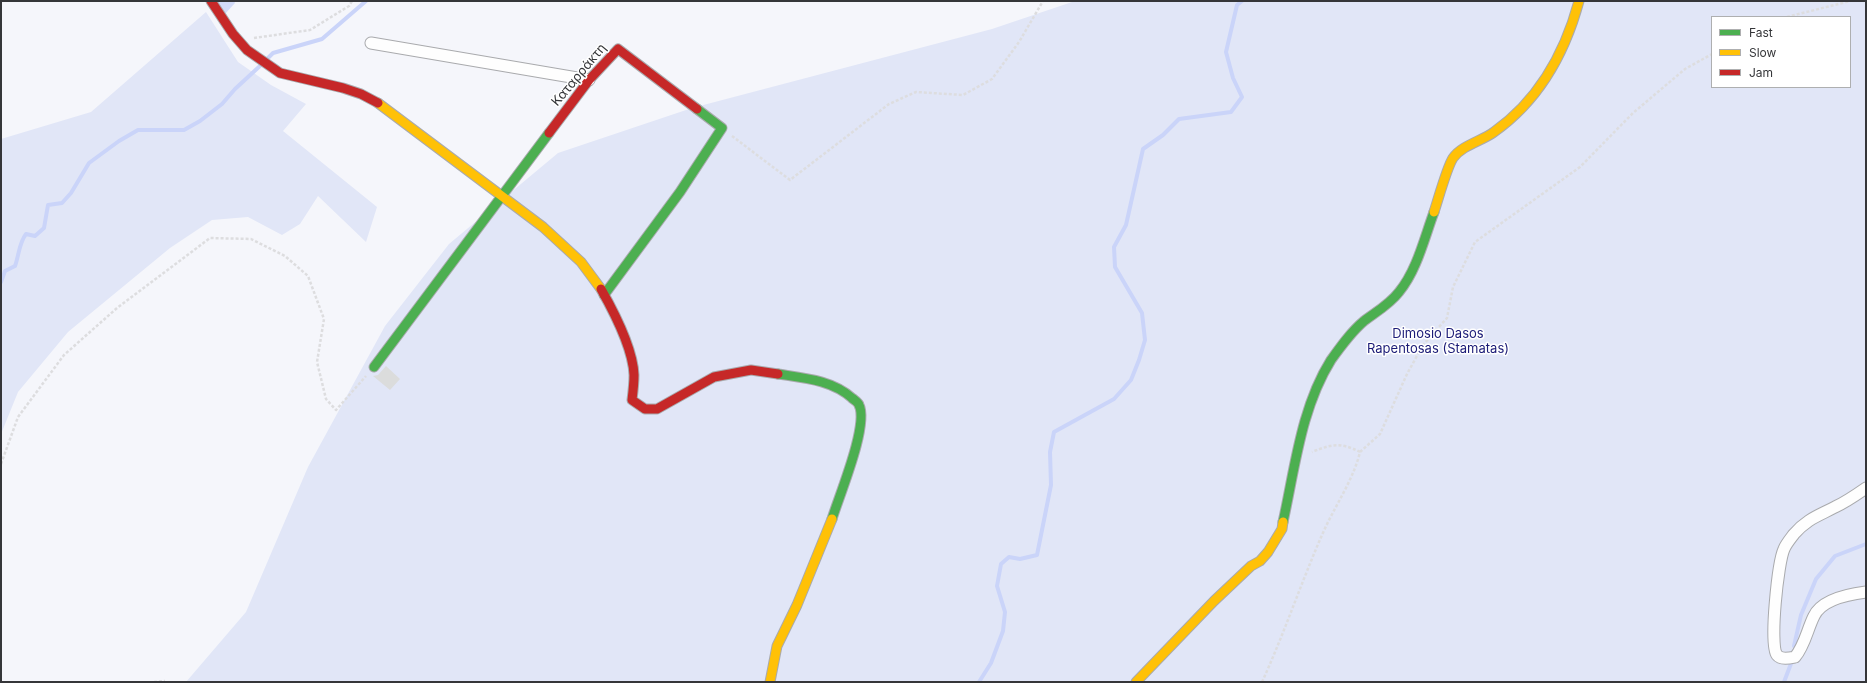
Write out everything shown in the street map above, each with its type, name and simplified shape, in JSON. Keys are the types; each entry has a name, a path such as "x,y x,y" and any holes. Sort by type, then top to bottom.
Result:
{"street":[{"path":"211,1 238,41 247,50 280,73 343,88 361,94 385,108 562,243 588,272 604,295 619,324 634,375 632,400 645,409 657,409 714,377 751,370 813,379 843,390 859,404 862,419 851,463 828,530 798,606 777,646 770,682"},
{"path":"1136,682 1214,601 1268,552 1282,529 1305,418 1316,389 1331,359 1357,325 1396,296 1412,273 1453,158 1462,148 1494,133 1516,114 1535,91 1554,66 1561,52 1579,1"},
{"path":"371,43 589,80"},
{"name":"Καταρράκτη","path":"374,367 589,80 618,49 722,128"},
{"path":"604,295 661,220 699,166 722,128"},
{"path":"1866,488 1850,499 1810,518 1794,534 1784,549 1780,566 1774,630 1776,651 1778,656 1782,658 1795,658 1802,647 1813,617 1822,607 1832,601 1866,592"}],"path":[{"path":"238,41 310,30 349,6 352,1"},
{"path":"722,128 790,180 889,104 916,92 963,95 992,79 1019,42 1043,1"},
{"path":"1791,16 1850,1"},
{"path":"1262,682 1320,539 1356,467 1360,452 1380,434 1407,374 1423,345 1447,318 1453,287 1476,242 1580,167 1633,113 1684,69 1711,55"},
{"path":"1,464 18,417 64,355 118,308 210,238 251,239 285,256 308,276 324,319 317,362 326,399 336,410 374,367"},
{"path":"1297,459 1327,446 1345,445 1360,452"},
{"path":"154,682 165,681"}],"green space":[{"name":"Dimosio Dasos Rapentosas (Stamatas)","path":"1075,1 1866,1 1866,682 186,682 246,612 308,467 385,326 449,244 558,153 692,108 992,29"},
{"path":"206,12 238,62 271,85 306,104 283,131 377,207 366,242 318,196 300,224 282,235 248,217 212,220 170,248 68,332 18,392 1,434 1,139 91,112"}],"shaded area":[{"path":"217,1 234,1 235,3 225,14"}],"building":[{"path":"386,366 400,379 390,390 373,376 378,375"}],"waterway":[{"path":"266,60 273,53 322,39 366,1"},
{"path":"979,682 991,663 1003,631 1005,612 997,586 1001,564 1009,557 1020,559 1037,555 1051,485 1050,452 1054,432 1114,399 1131,380 1139,360 1145,340 1142,313 1115,267 1114,247 1126,225 1143,149 1163,135 1179,119 1231,112 1242,97 1233,78 1226,52 1237,5 1242,1"},
{"path":"1,282 5,271 15,266 20,245 26,234 35,236 44,228 48,205 62,203 71,193 89,163 119,141 138,130 184,130 200,121 222,104 235,89 261,65"},
{"path":"1794,646 1801,615 1816,579 1835,556 1866,544"},
{"path":"1784,682 1792,661"}],"traffic: fast":[{"path":"604,295 680,192 722,128 697,109"},
{"path":"374,367 549,133"},
{"path":"1283,522 1300,439 1306,418 1321,379 1331,360 1350,334 1364,321 1383,308 1399,292 1411,274 1420,254 1434,212"},
{"path":"778,374 817,381 836,387 859,405 861,415 857,444 832,519"}],"traffic: slow":[{"path":"1434,212 1445,176 1453,158 1467,146 1494,132 1510,119 1537,90 1548,74 1566,39 1579,1"},
{"path":"378,103 543,227 581,262 601,289"},
{"path":"770,682 777,646 797,605 832,519"},
{"path":"1136,682 1214,601 1251,566 1260,561 1268,552 1282,529 1283,522"}],"traffic: jam":[{"path":"211,1 233,34 247,50 280,73 343,88 361,94 378,103"},
{"path":"549,133 589,80 618,49 697,109"},
{"path":"601,289 627,342 634,375 632,400 645,409 657,409 714,377 751,370 778,374"}]}
